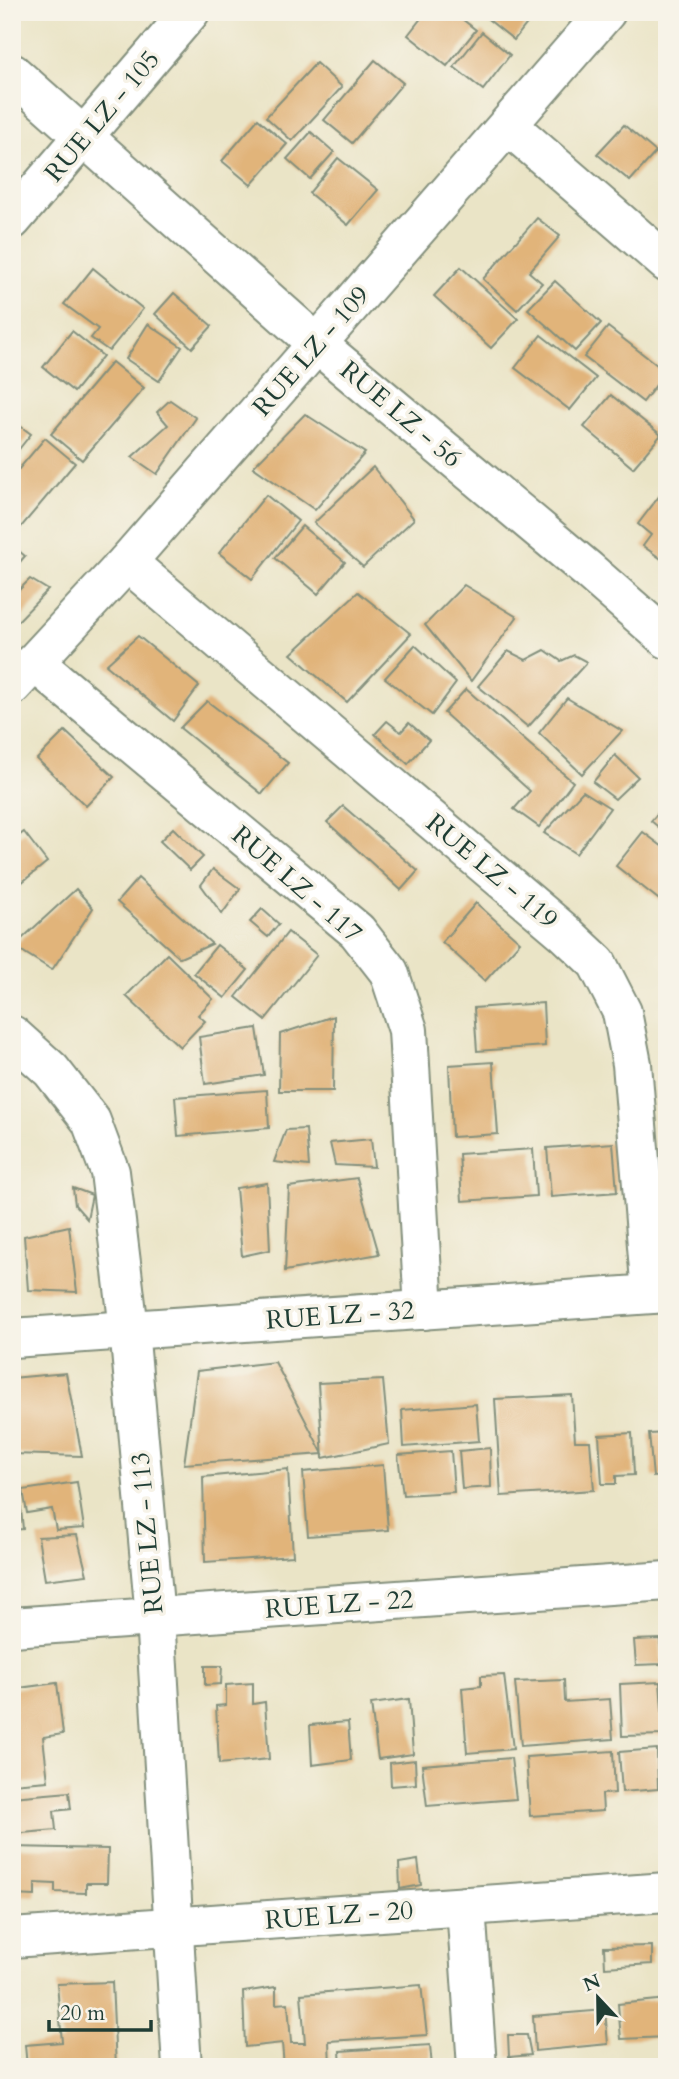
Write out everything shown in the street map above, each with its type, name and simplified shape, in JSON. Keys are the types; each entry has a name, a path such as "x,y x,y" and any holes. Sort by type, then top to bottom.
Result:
{"street":[{"name":"RUE LZ - 105","path":"12,220 86,137 190,12"},
{"name":"RUE LZ - 109","path":"23,674 127,562 606,12"},
{"name":"RUE LZ - 56","path":"12,74 317,344 667,639"},
{"path":"509,126 667,263"},
{"name":"RUE LZ - 119","path":"127,562 564,932 597,963 622,1012 632,1064 659,1293"},
{"name":"RUE LZ - 117","path":"23,674 357,931 389,972 408,1030 424,1310"},
{"name":"RUE LZ - 113","path":"12,1035 51,1070 91,1121 110,1172 129,1329 155,1617 183,2067"},
{"name":"RUE LZ - 32","path":"12,1338 659,1293"},
{"name":"RUE LZ - 22","path":"12,1628 667,1581"},
{"name":"RUE LZ - 20","path":"12,1938 667,1892"},
{"path":"466,1906 477,2067"}],"building":[{"path":"426,12 453,12 476,30 447,66 408,35"},
{"path":"479,12 536,12 514,40"},
{"path":"482,32 510,55 483,90 454,67"},
{"path":"375,60 403,83 352,143 324,120"},
{"path":"316,63 342,87 292,141 266,117"},
{"path":"258,119 287,144 251,185 222,161"},
{"path":"624,125 656,152 630,181 597,154"},
{"path":"311,132 334,152 310,179 287,159"},
{"path":"338,158 378,190 348,225 309,193"},
{"path":"537,218 560,236 529,272 542,283 517,310 483,279"},
{"path":"461,267 518,319 491,348 434,296"},
{"path":"93,268 143,309 109,351 91,338 98,329 64,304"},
{"path":"555,281 601,323 575,351 528,309"},
{"path":"174,293 212,326 192,348 155,314"},
{"path":"148,324 182,347 159,381 126,359"},
{"path":"608,327 666,372 643,402 584,357"},
{"path":"72,331 103,356 74,392 43,367"},
{"path":"541,335 596,378 570,410 515,368"},
{"path":"112,362 144,388 82,460 51,434"},
{"path":"611,395 661,435 633,468 584,427"},
{"path":"170,400 196,418 157,474 132,457 168,425 157,412"},
{"path":"305,414 365,453 315,510 253,467"},
{"path":"12,420 31,434 12,458"},
{"path":"45,438 75,463 16,533 12,530 12,477"},
{"path":"373,467 414,519 363,567 314,523"},
{"path":"667,486 667,563 643,546 651,535 638,524"},
{"path":"266,495 298,521 252,579 219,553"},
{"path":"302,526 345,562 318,594 275,558"},
{"path":"12,545 25,556 12,571"},
{"path":"30,579 48,590 12,627 12,597"},
{"path":"464,585 517,617 471,681 425,625"},
{"path":"358,592 411,634 347,702 291,654"},
{"path":"138,636 199,686 173,721 106,665"},
{"path":"415,645 456,683 432,715 385,678"},
{"path":"545,650 561,661 574,655 587,662 528,727 478,686 508,651 526,660"},
{"path":"466,689 573,782 539,827 514,809 530,791 444,713"},
{"path":"567,698 622,731 582,774 539,733"},
{"path":"207,701 288,763 262,794 180,728"},
{"path":"387,721 401,732 409,723 429,740 408,764 375,734"},
{"path":"65,731 114,777 86,806 37,759"},
{"path":"615,755 638,777 615,799 593,782"},
{"path":"583,791 610,808 576,854 544,833"},
{"path":"667,803 667,834 651,821"},
{"path":"343,806 418,871 401,890 327,822"},
{"path":"173,828 203,857 190,870 160,841"},
{"path":"24,832 47,862 16,887 12,882 12,841"},
{"path":"643,832 667,850 667,906 616,866"},
{"path":"213,869 240,889 222,914 201,885"},
{"path":"138,878 212,944 180,958 117,902"},
{"path":"76,889 93,908 52,970 14,946"},
{"path":"476,903 520,942 485,981 442,942"},
{"path":"262,909 279,924 268,937 250,922"},
{"path":"288,932 317,955 265,1020 236,997"},
{"path":"217,945 248,970 225,998 194,973"},
{"path":"167,954 213,999 198,1015 205,1021 180,1047 126,996"},
{"path":"543,1003 545,1046 477,1051 474,1008"},
{"path":"334,1016 333,1091 279,1091 280,1034"},
{"path":"257,1028 264,1075 205,1084 199,1037"},
{"path":"493,1062 498,1134 452,1137 449,1065"},
{"path":"267,1090 269,1128 178,1136 175,1097"},
{"path":"306,1129 309,1166 274,1162 286,1130"},
{"path":"371,1139 374,1167 335,1165 330,1143"},
{"path":"613,1143 617,1192 551,1197 547,1148"},
{"path":"533,1149 536,1196 462,1201 459,1154"},
{"path":"357,1178 379,1254 285,1271 289,1187"},
{"path":"267,1183 270,1250 242,1256 236,1188"},
{"path":"73,1188 92,1195 87,1219 75,1205"},
{"path":"69,1226 77,1292 28,1290 24,1236"},
{"path":"275,1362 323,1454 184,1464 197,1371"},
{"path":"66,1373 82,1456 12,1454 12,1378"},
{"path":"383,1380 389,1444 323,1458 318,1383"},
{"path":"572,1395 575,1441 590,1441 594,1490 501,1496 495,1399"},
{"path":"476,1404 479,1441 404,1447 402,1410"},
{"path":"632,1433 634,1475 616,1476 616,1484 602,1484 599,1435"},
{"path":"667,1433 667,1476 653,1477 649,1434"},
{"path":"490,1448 491,1487 462,1489 459,1451"},
{"path":"451,1451 454,1492 403,1495 398,1455"},
{"path":"383,1465 388,1530 308,1536 303,1472"},
{"path":"288,1469 293,1556 205,1562 203,1477"},
{"path":"77,1482 84,1528 56,1530 52,1509 27,1513 23,1490"},
{"path":"19,1489 23,1529 12,1530 12,1490"},
{"path":"77,1535 87,1575 45,1580 38,1537"},
{"path":"660,1639 662,1664 636,1665 634,1640"},
{"path":"205,1666 222,1666 221,1684 205,1685"},
{"path":"504,1675 513,1749 467,1753 462,1688 481,1686 481,1676"},
{"path":"564,1680 565,1702 610,1699 613,1739 521,1746 515,1682"},
{"path":"660,1682 664,1735 622,1736 620,1684"},
{"path":"57,1683 63,1734 43,1737 48,1781 12,1784 12,1689"},
{"path":"253,1683 253,1704 265,1702 269,1759 219,1764 216,1706 226,1705 226,1685"},
{"path":"409,1699 413,1754 378,1759 371,1704"},
{"path":"348,1722 351,1760 312,1765 310,1725"},
{"path":"657,1749 658,1789 622,1792 619,1752"},
{"path":"613,1751 615,1793 602,1794 603,1811 530,1816 526,1757"},
{"path":"511,1758 516,1799 427,1806 422,1765"},
{"path":"415,1760 416,1784 391,1786 390,1763"},
{"path":"69,1792 71,1809 54,1811 56,1830 12,1834 12,1797"},
{"path":"12,1847 108,1849 107,1883 86,1883 86,1893 55,1892 55,1884 35,1883 35,1896 12,1895"},
{"path":"418,1860 421,1885 400,1889 399,1863"},
{"path":"652,1946 652,1964 605,1967 604,1947"},
{"path":"112,1982 116,2067 27,2067 25,2045 62,2042 57,1984"},
{"path":"421,1985 427,2035 329,2041 330,2067 284,2067 282,2043 245,2047 243,1992 276,1987 276,2004 288,2003 291,2043 305,2043 301,1994"},
{"path":"667,1999 667,2037 621,2039 618,2004"},
{"path":"605,2010 608,2044 535,2051 533,2016"},
{"path":"508,2035 527,2035 531,2055 509,2057"},
{"path":"430,2045 432,2067 341,2067 340,2051"}]}
